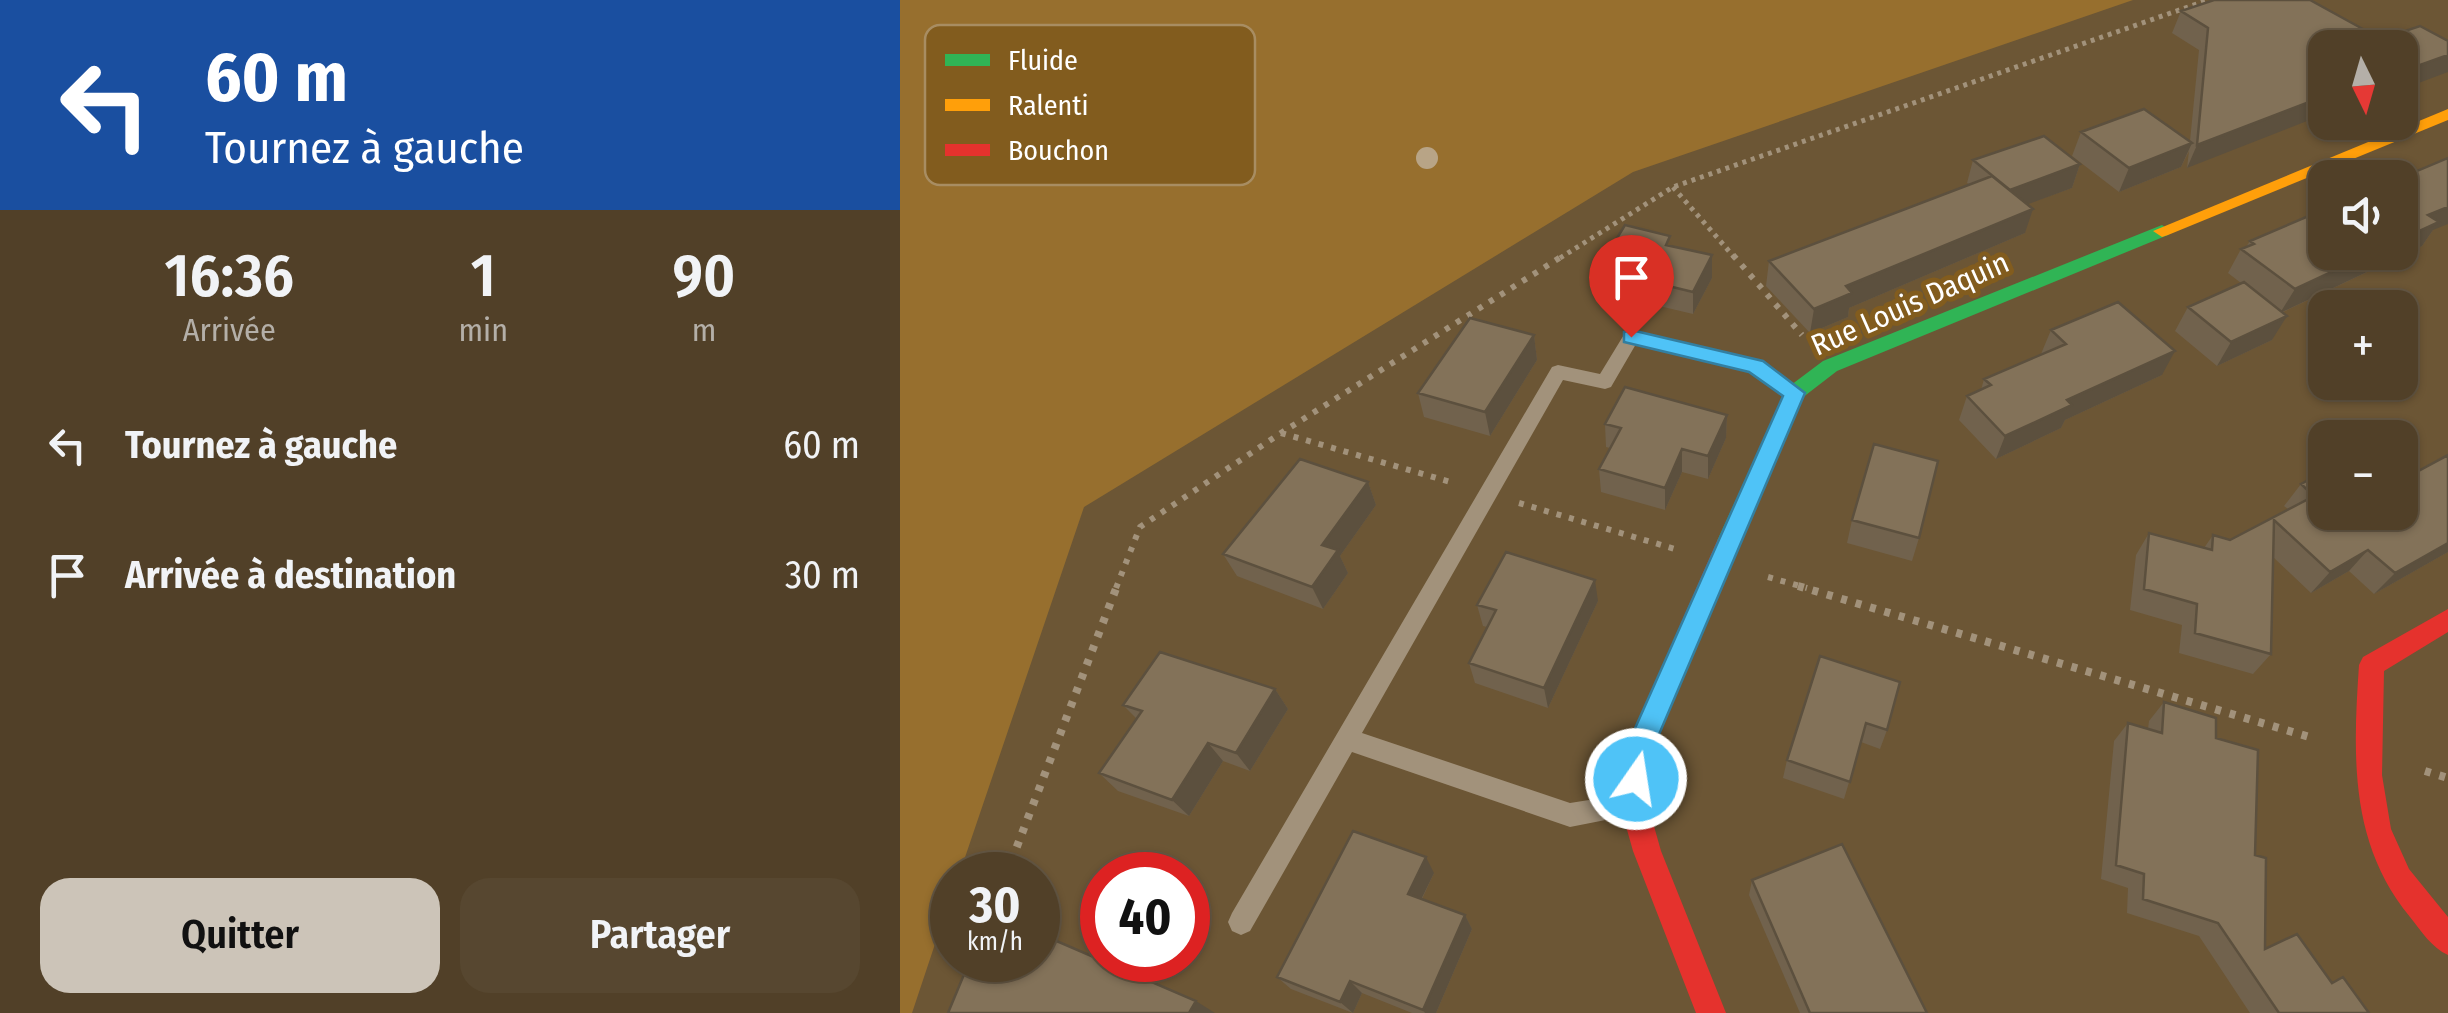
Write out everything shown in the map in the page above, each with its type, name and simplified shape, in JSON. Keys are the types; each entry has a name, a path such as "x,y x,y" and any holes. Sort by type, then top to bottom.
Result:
{"street":[{"name":"Rue Louis Daquin","path":"1711,1013 1647,851 1634,805 1637,753 1794,393 1830,366 2448,114"},
{"path":"2448,619 2372,665 2368,754 2375,828 2398,877 2448,940"}],"lane":[{"path":"1240,922 1558,372 1605,382 1631,337 1756,366 1794,393"},
{"path":"1347,738 1570,814 1634,805"}],"path":[{"path":"1015,852 1140,527 1281,433 1673,186 2208,0"},
{"path":"1673,186 1830,366"},
{"path":"1281,433 2448,778"}],"shaded area":[{"path":"900,0 2133,0 1633,172 1084,507 967,852 930,852 930,959 912,1013 900,1013"}],"building":[{"path":"2214,0 2310,0 2365,30 2308,30 2308,103 2197,145 2208,28 2181,11"},
{"path":"2420,26 2448,41 2448,55 2418,66 2418,30 2408,30"},
{"path":"2144,109 2192,143 2129,168 2081,132"},
{"path":"2044,136 2080,164 2010,190 1973,160"},
{"path":"2448,158 2448,207 2428,215 2439,222 2418,232 2418,170"},
{"path":"1992,176 2033,209 1846,286 1852,293 1814,309 1769,261"},
{"path":"2308,216 2308,270 2336,270 2295,289 2241,249 2254,244 2250,241"},
{"path":"1625,225 1670,236 1666,245 1712,255 1693,292 1598,269"},
{"path":"2244,282 2287,316 2231,342 2188,307"},
{"path":"2118,302 2175,351 2067,400 2072,405 2005,436 1967,396 1991,385 1984,379 2066,344 2051,330"},
{"path":"1470,318 1534,335 1485,412 1418,393"},
{"path":"1625,387 1727,415 1708,456 1682,449 1665,488 1599,469 1621,428 1605,424"},
{"path":"1874,444 1938,461 1919,538 1852,520"},
{"path":"2448,455 2448,543 2395,573 2368,550 2330,572 2274,520 2271,654 2195,633 2197,604 2144,589 2149,533 2212,550 2213,535 2230,540 2308,499 2308,530 2418,530 2418,471"},
{"path":"1300,459 1368,482 1322,545 1338,550 1312,587 1223,554"},
{"path":"1506,552 1595,580 1544,688 1469,663 1496,610 1477,605"},
{"path":"1160,652 1275,689 1236,753 1208,743 1172,800 1099,773 1142,711 1123,705"},
{"path":"1820,656 1900,682 1887,730 1866,723 1850,782 1787,760"},
{"path":"2164,702 2216,718 2216,738 2258,750 2255,855 2266,858 2265,949 2297,934 2332,983 2343,977 2369,1013 2279,1013 2218,923 2143,899 2144,874 2116,865 2128,723 2162,733"},
{"path":"1353,831 1426,857 1408,894 1465,915 1423,1010 1350,981 1340,1002 1277,977"},
{"path":"1842,844 1927,1013 1810,1013 1752,880"},
{"path":"1060,942 1080,951 1080,982 1152,982 1196,1001 1189,1013 948,1013 961,982 1060,982"}],"traffic: fast":[{"path":"1729,541 1794,393 1830,366 2162,231"}],"traffic: slow":[{"path":"2162,231 2448,114"}],"traffic: jam":[{"path":"1711,1013 1647,851 1634,805 1637,753 1729,541"},
{"path":"2448,619 2372,665 2368,747 2372,802 2386,854 2404,887 2448,940"}],"route":[{"path":"1631,337 1756,366 1794,393 1637,753 1636,779"}]}
